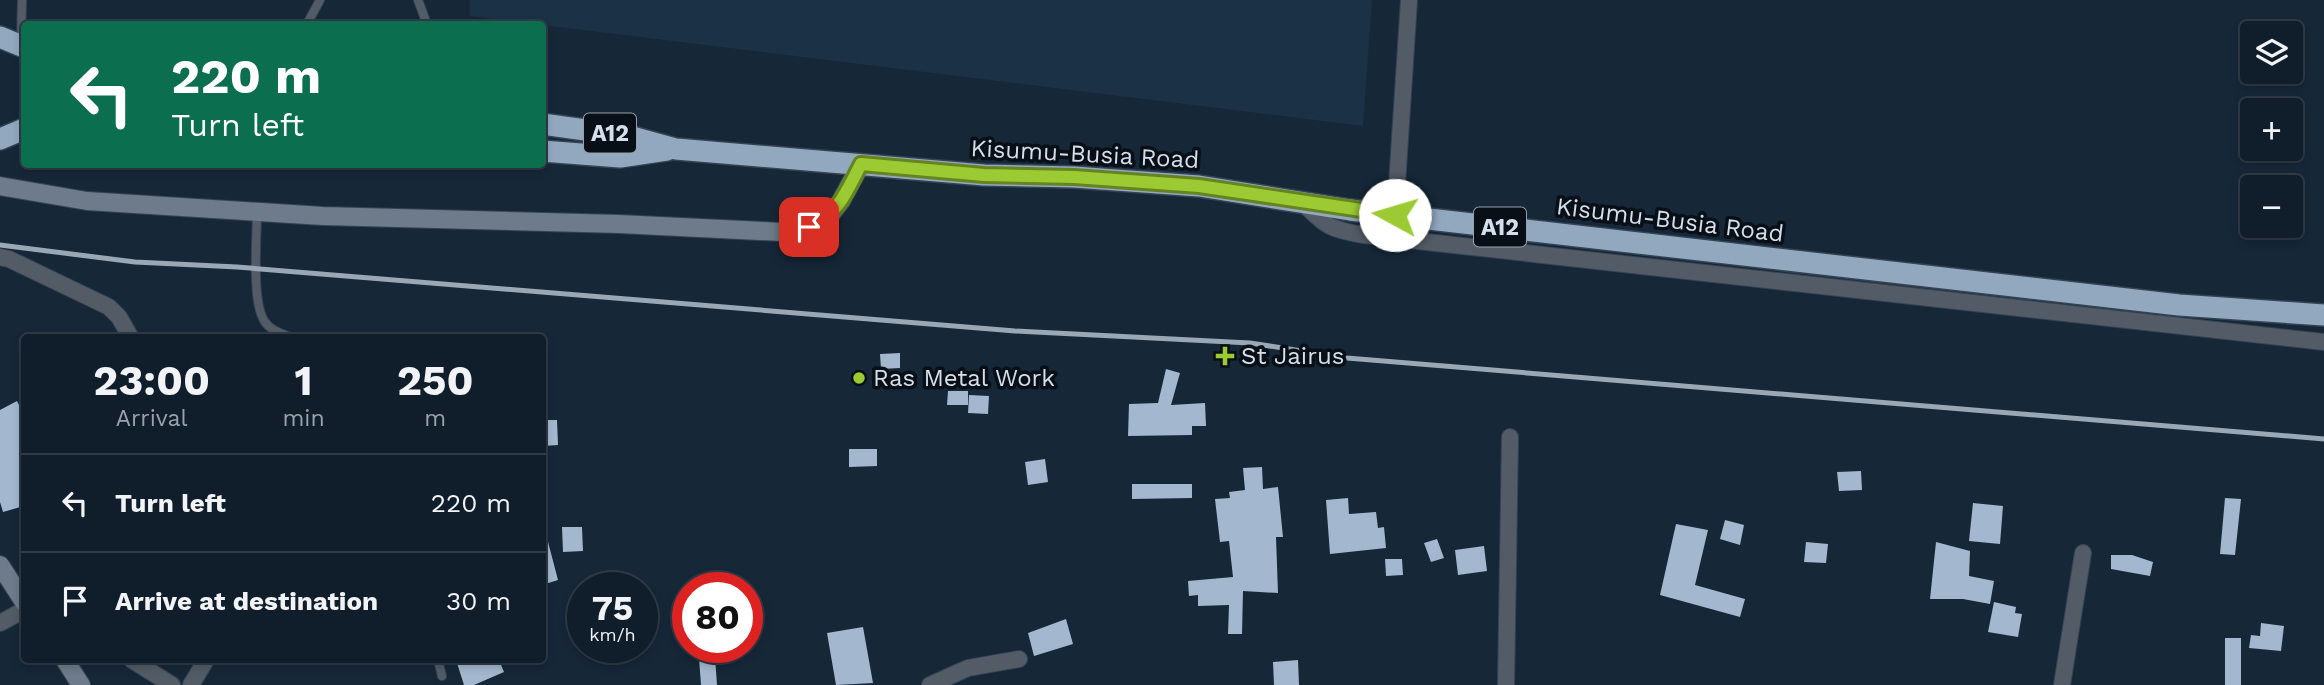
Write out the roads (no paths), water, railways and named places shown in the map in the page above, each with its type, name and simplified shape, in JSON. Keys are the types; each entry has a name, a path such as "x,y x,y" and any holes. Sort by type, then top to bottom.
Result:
{"highway":[{"path":"0,37 21,45"},
{"name":"A12","path":"546,125 629,136 676,149"},
{"path":"0,139 21,130"},
{"name":"Kisumu-Busia Road","path":"676,149 984,175 1074,177 1199,186 1395,215 2179,305 2324,315"},
{"name":"A12","path":"546,151 620,157 676,149"}],"street":[{"path":"1395,215 1409,0"},
{"path":"0,186 87,201 401,220 619,224 782,232 809,227 827,219 841,201 861,164"},
{"path":"1303,203 1323,224 1342,232 1364,235 2324,342"},
{"path":"0,257 108,307 119,317 129,334"},
{"path":"1506,685 1510,437"},
{"path":"2062,685 2082,553"},
{"path":"0,565 21,597"},
{"path":"0,623 21,612"},
{"path":"930,685 968,667 1018,659"},
{"path":"67,663 81,685"},
{"path":"137,663 172,685"},
{"path":"191,685 204,663"}],"lane":[{"path":"22,0 22,21"},
{"path":"309,21 320,0"},
{"path":"418,0 425,21"},
{"path":"257,211 257,292 264,321 282,334"},
{"path":"439,663 442,676"}],"railway":[{"path":"0,245 135,262 237,267 1015,331 1250,343 1347,358 2324,439"}],"place":[{"name":"St Jairus","path":"1225,356"},
{"name":"Ras Metal Work","path":"859,378"}]}
